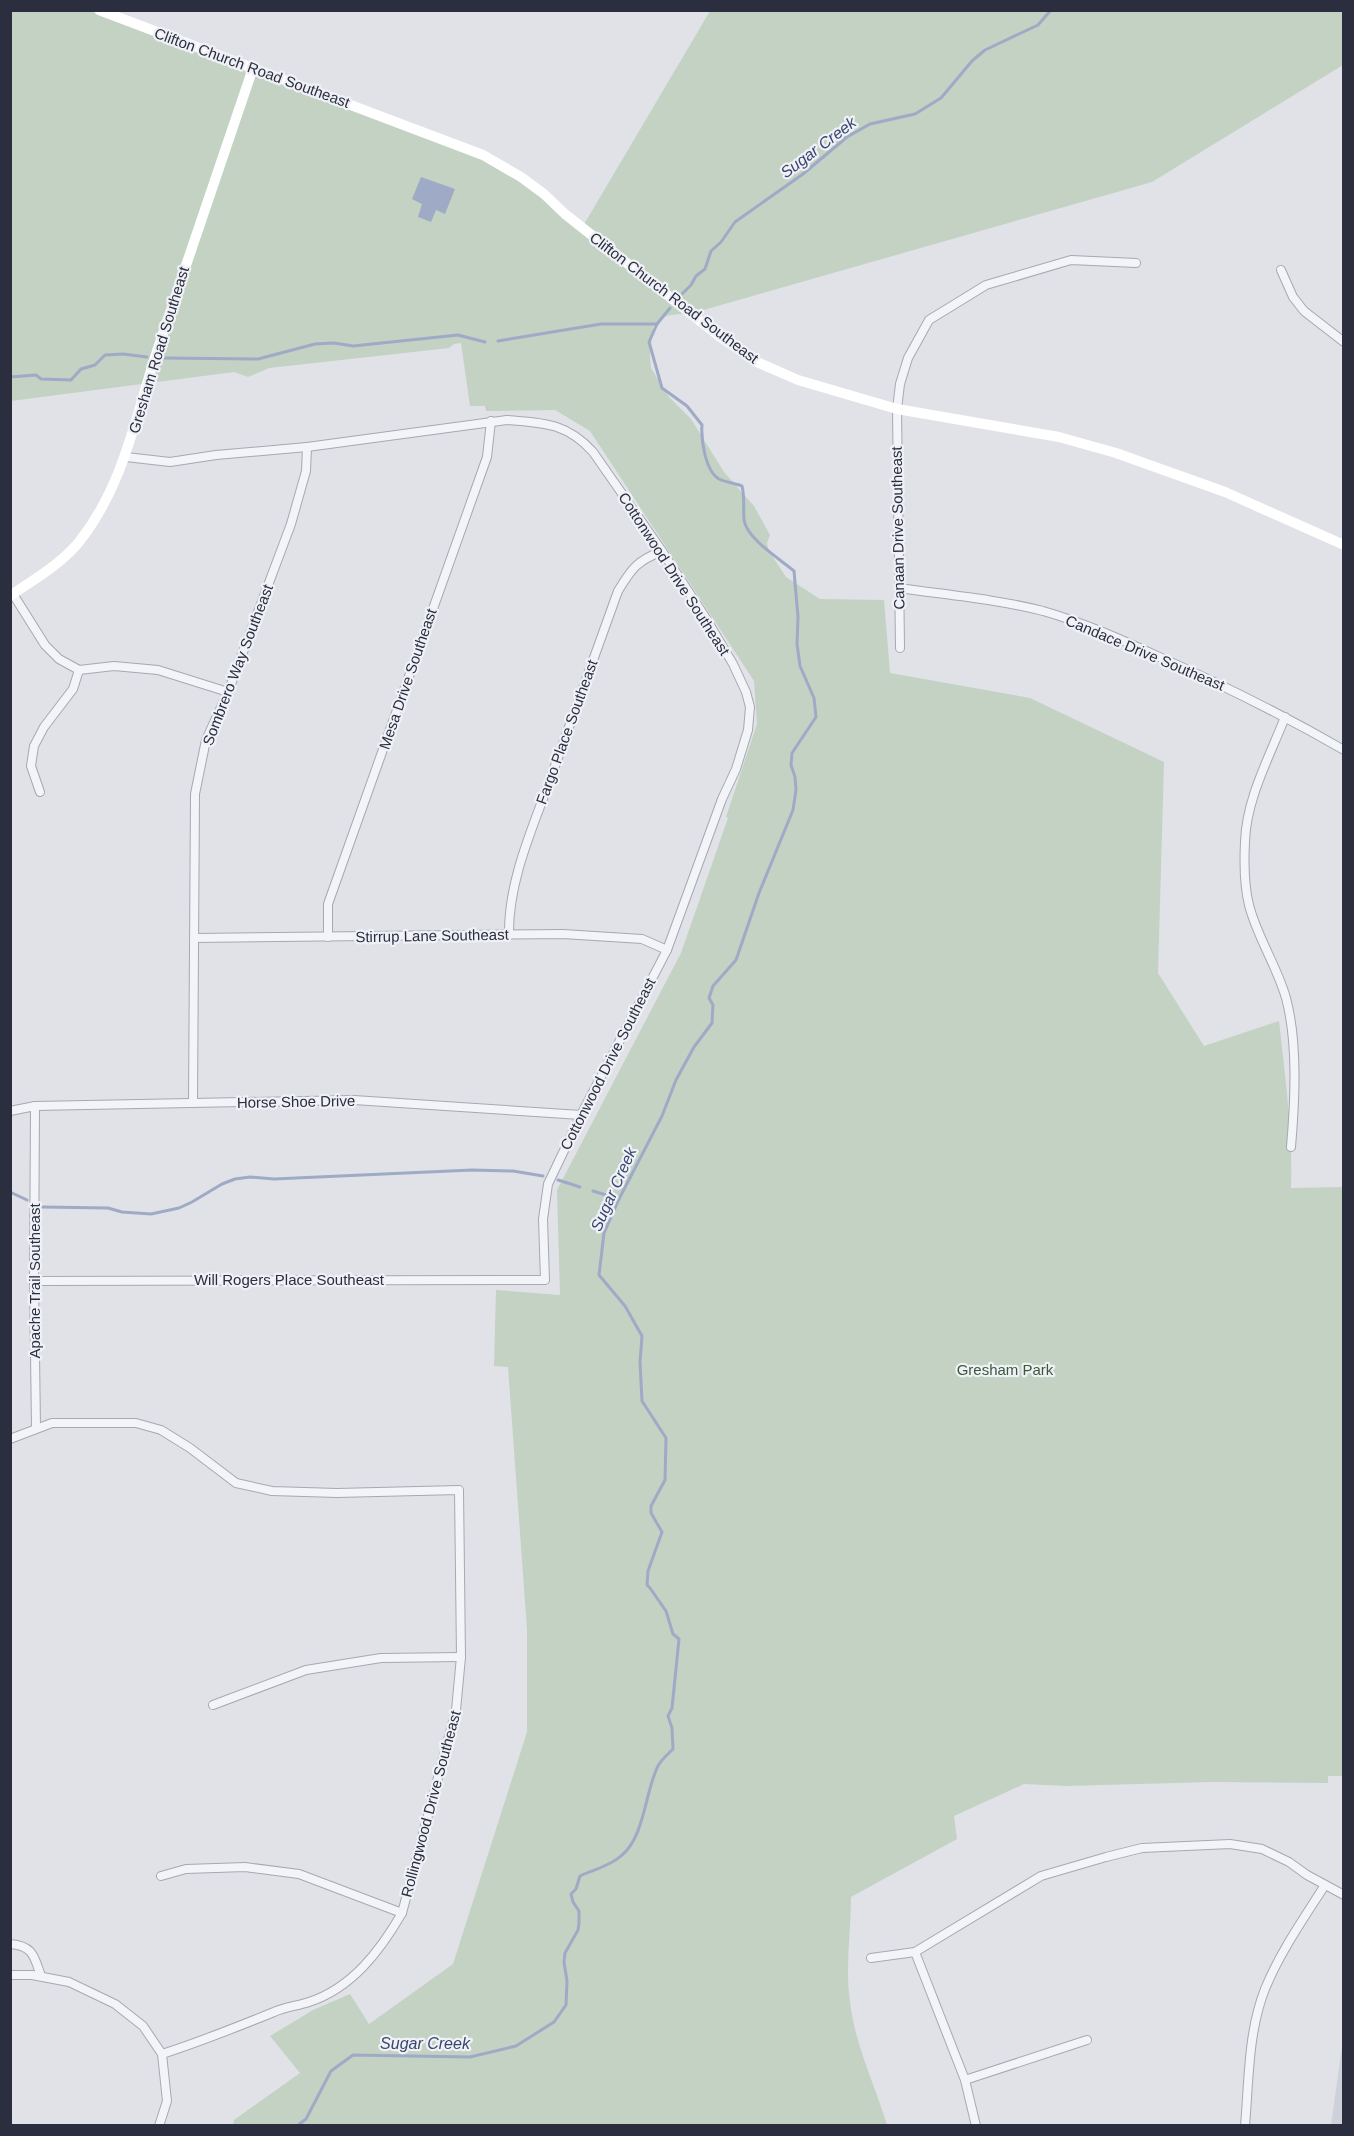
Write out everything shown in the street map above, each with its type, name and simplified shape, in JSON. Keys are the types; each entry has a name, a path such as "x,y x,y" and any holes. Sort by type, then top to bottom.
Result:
{"street":[{"name":"Clifton Church Road Southeast","path":"99,10 483,155 521,177 544,194 565,214 719,336 759,363 798,380 897,409 1059,437 1116,453 1225,492 1343,544"},
{"name":"Gresham Road Southeast","path":"12,595 52,566 77,544 93,522 126,457 158,348 253,68"},
{"name":"Canaan Drive Southeast","path":"900,648 897,409 900,384 908,358 929,320 986,285 1071,260 1136,263"},
{"path":"1281,270 1293,297 1304,311 1344,342"},
{"name":"Cottonwood Drive Southeast","path":"126,457 170,462 216,455 307,447 507,420 540,422 568,430 593,452 662,551 733,664 750,707 748,730 736,769 722,799 667,950 581,1115 548,1184 543,1219 545,1280"},
{"name":"Mesa Drive Southeast","path":"328,937 328,904 487,457 491,421"},
{"name":"Sombrero Way Southeast","path":"193,1103 195,794 206,740 228,692 291,524 306,471 307,447"},
{"name":"Fargo Place Southeast","path":"509,935 511,904 530,836 618,591 628,574 639,562 662,551"},
{"name":"Candace Drive Southeast","path":"899,588 1017,605 1059,616 1161,657 1285,717 1344,750"},
{"path":"12,595 45,645 59,659 78,670 114,666 158,670 228,692"},
{"path":"40,792 31,766 34,746 44,727 73,689 78,670"},
{"path":"1285,717 1252,803 1245,839 1245,874 1249,905 1285,996 1290,1015 1296,1092 1291,1147"},
{"name":"Stirrup Lane Southeast","path":"195,938 563,934 642,939 667,950"},
{"name":"Horse Shoe Drive","path":"10,1111 35,1106 354,1101 581,1115"},
{"name":"Apache Trail Southeast","path":"35,1106 36,1428"},
{"name":"Will Rogers Place Southeast","path":"34,1281 545,1280"},
{"name":"Rollingwood Drive Southeast","path":"36,1428 52,1423 136,1423 161,1430 190,1448 236,1483 272,1491 337,1494 459,1490 461,1657 456,1710 402,1913 386,1940 362,1969 331,1993 308,2002 285,2007 162,2054"},
{"path":"10,1439 36,1428"},
{"path":"213,1705 260,1686 315,1668 381,1658 461,1657"},
{"path":"871,1958 915,1952 1041,1876 1142,1848 1230,1844 1262,1849 1289,1862 1344,1895"},
{"path":"161,1876 186,1869 245,1867 299,1874 402,1913"},
{"path":"1245,2126 1252,2042 1266,1989 1295,1933 1325,1885"},
{"path":"10,1944 24,1946 33,1954 41,1976"},
{"path":"915,1952 965,2080 976,2126"},
{"path":"10,1975 41,1976 69,1982 115,2004 143,2026 162,2054 167,2101 159,2126"},
{"path":"965,2080 1087,2040"}],"shaded area":[{"path":"1342,2047 1343,2125 1331,2125"}],"green space":[{"name":"Gresham Park","path":"109,10 501,162 583,226 710,11 1343,11 1343,65 1152,182 700,311 666,316 653,327 651,368 669,397 691,419 724,472 754,506 770,535 767,543 769,551 786,577 820,599 884,600 890,673 1030,698 1164,762 1158,973 1204,1046 1279,1021 1290,1125 1291,1188 1343,1187 1343,1776 1328,1776 1328,1783 1211,1782 1066,1786 1024,1784 954,1816 957,1839 851,1897 848,1963 850,2002 861,2049 887,2125 233,2125 234,2120 300,2073 270,2036 313,2010 350,1994 369,2024 453,1964 527,1732 527,1629 508,1367 494,1366 496,1290 560,1295 557,1190 681,953 728,818 726,817 757,724 754,681 590,431 555,410 486,411 485,406 470,406 461,343 449,348 269,368 248,377 234,372 11,401 10,11"}],"water":[{"path":"421,177 455,189 445,214 436,210 431,222 418,217 422,204 412,199"}],"waterway":[{"name":"Sugar Creek","path":"681,295 696,276 705,269 711,251 721,242 735,222 803,174 847,137 870,124 915,114 941,98 972,61 985,50 1038,25 1051,10"},
{"name":"Sugar Creek","path":"297,2126 306,2119 331,2071 353,2055 470,2057 516,2046 554,2022 566,2005 565,1953 578,1930 579,1923 579,1911 571,1894 576,1889 580,1876 612,1862 629,1848 640,1826 658,1766 673,1749 672,1728 668,1716 672,1708 679,1639 673,1634 666,1611 647,1585 648,1571 662,1532 651,1513 651,1506 665,1480 666,1438 642,1401 640,1362 642,1336 625,1306 599,1275 604,1233 662,1116 676,1080 694,1047 712,1023 713,1005 709,998 713,986 736,960 759,893 793,810 796,790 791,765 792,753 816,717 814,698 800,666 794,571 751,534 744,520 742,486 721,480 714,475 705,454 702,425 687,406 662,388 649,342 657,324 670,308"},
{"path":"498,341 601,324 657,324"},
{"path":"164,358 258,359 315,344 334,343 353,346 458,335 485,342"},
{"path":"10,377 36,375 41,379 71,380 81,369 95,365 105,355 123,354 147,357"},
{"path":"42,1207 108,1208 122,1212 151,1214 179,1208 222,1184 250,1177 274,1179 472,1170 513,1171 543,1176"},
{"path":"558,1180 580,1187"},
{"path":"593,1191 619,1199"},
{"path":"10,1192 27,1200"}]}
